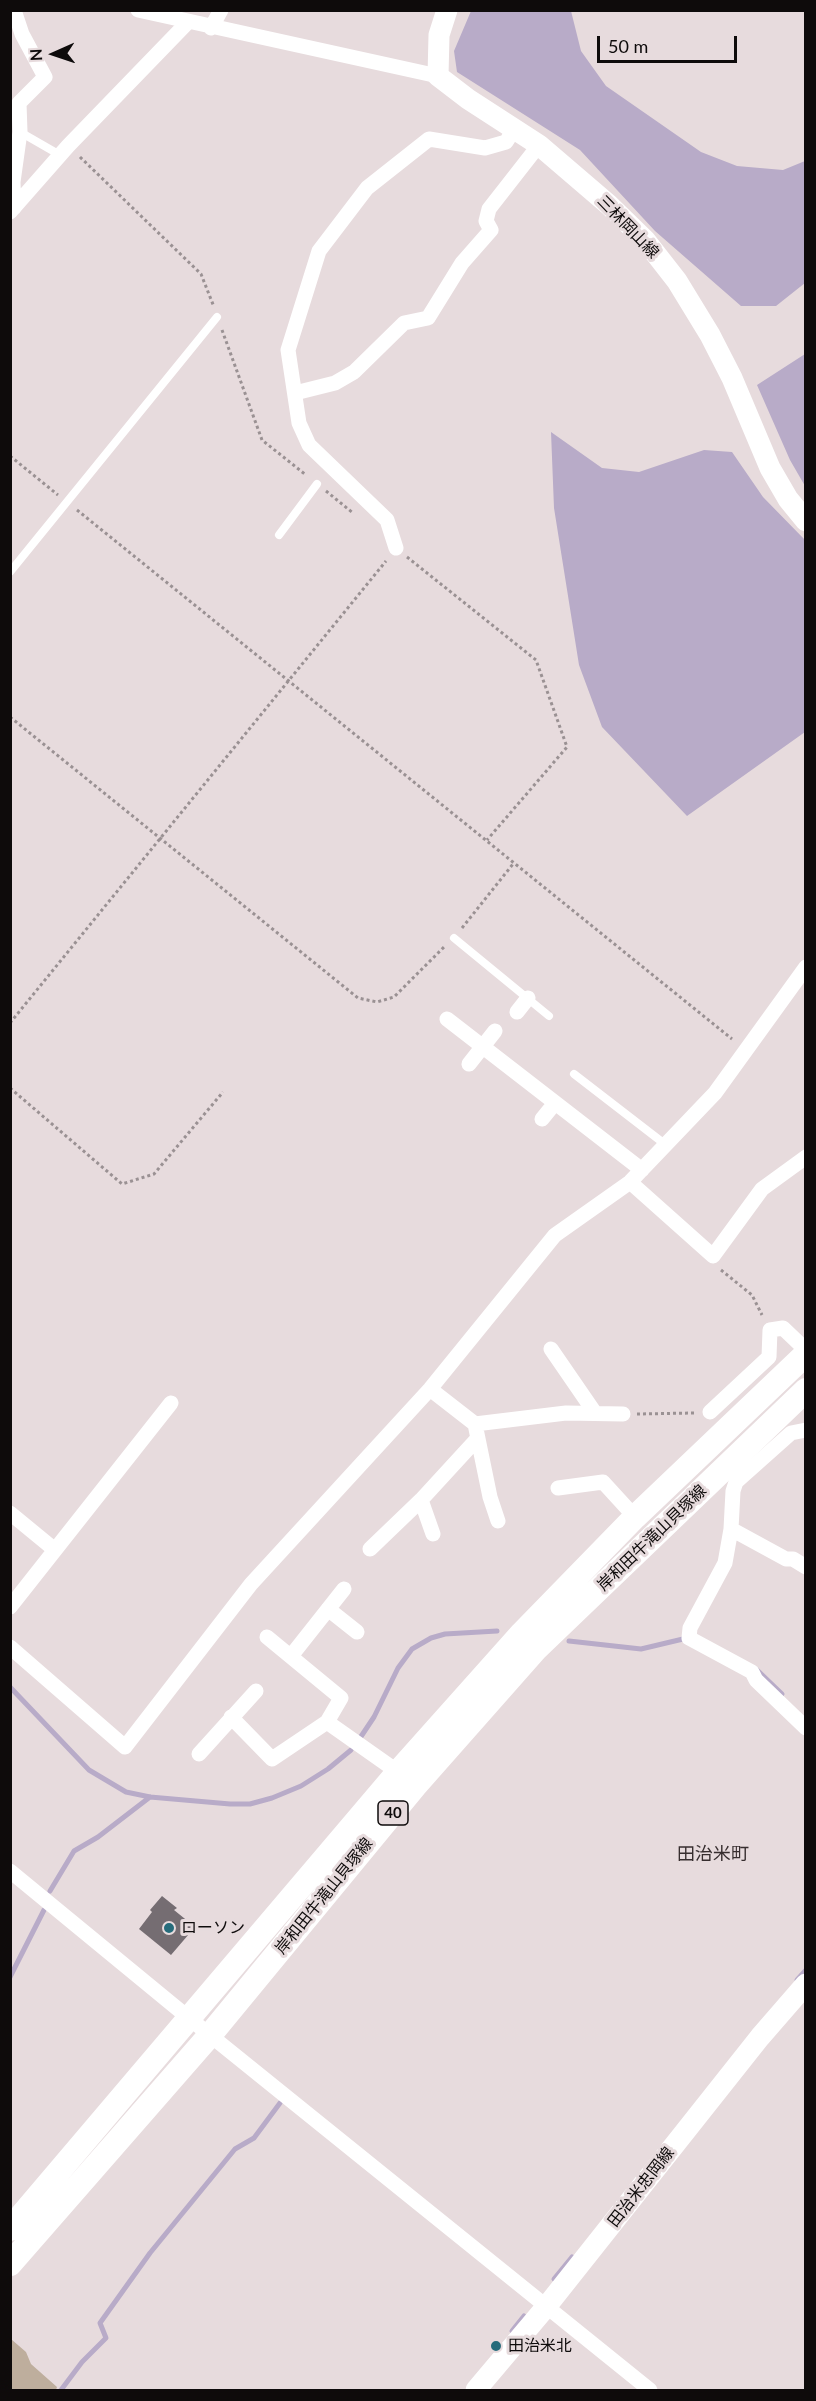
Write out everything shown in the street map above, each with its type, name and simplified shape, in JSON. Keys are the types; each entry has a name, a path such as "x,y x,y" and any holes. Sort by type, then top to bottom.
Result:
{"main road":[{"path":"438,76 439,35 447,10"},
{"name":"三林岡山線","path":"438,76 468,99 539,145 609,205 645,240 677,281 710,335 732,378 770,468 788,499 806,521"},
{"name":"岸和田牛滝山貝塚線","path":"10,2229 398,1772 522,1633 635,1517 806,1352"},
{"name":"岸和田牛滝山貝塚線","path":"10,2264 210,2035 415,1786 536,1649 806,1390"},
{"name":"田治米忠岡線","path":"476,2391 546,2307 760,2037 806,1984"}],"street":[{"path":"12,210 13,182 20,132 19,103 45,77 22,34 14,10"},
{"path":"138,10 187,23 438,76"},
{"path":"211,28 221,10"},
{"path":"12,210 64,150 187,23"},
{"path":"396,548 387,520 309,445 300,423 288,350 319,251 367,188 429,139 485,148 506,142 515,128"},
{"path":"295,393 335,383 354,372 404,323 428,318 462,263 490,230 486,221 489,209 539,145"},
{"path":"10,1647 125,1747 251,1584 430,1389 555,1235 630,1182 715,1094 806,967"},
{"path":"517,1012 528,998"},
{"path":"447,1018 642,1170"},
{"path":"470,1064 495,1031"},
{"path":"542,1119 555,1103"},
{"path":"630,1182 713,1256 762,1189 806,1157"},
{"path":"710,1412 769,1357 770,1330 783,1328 806,1352"},
{"path":"551,1349 595,1413"},
{"path":"430,1389 476,1432 490,1497 498,1521"},
{"path":"10,1607 171,1403"},
{"path":"370,1549 421,1500 476,1432 566,1413 623,1414"},
{"path":"806,1430 791,1434 736,1482 725,1563 690,1628 689,1638 752,1672 756,1680 806,1728"},
{"path":"558,1488 603,1482 635,1517"},
{"path":"421,1500 433,1534"},
{"path":"10,1513 55,1550"},
{"path":"731,1529 786,1559 793,1559 806,1567"},
{"path":"291,1656 344,1589"},
{"path":"328,1609 357,1632"},
{"path":"231,1717 272,1759 327,1722 341,1698 267,1637"},
{"path":"199,1754 256,1691"},
{"path":"327,1722 398,1772"},
{"path":"10,1871 650,2391"}],"lane":[{"path":"20,132 64,150"},
{"path":"10,572 217,316"},
{"path":"279,535 317,484"},
{"path":"454,938 549,1016"},
{"path":"574,1074 666,1144"}],"path":[{"path":"64,150 201,274 262,440 361,519"},
{"path":"10,456 732,1039 736,1048 744,1054"},
{"path":"11,1020 290,681 396,548 536,660 567,747 486,840"},
{"path":"10,717 358,998 377,1002 394,997 454,938 513,864"},
{"path":"10,1088 122,1184 154,1174 223,1092"},
{"path":"713,1256 717,1267 752,1295 770,1330"},
{"path":"623,1414 663,1415 710,1412"}],"shaded area":[{"path":"471,11 571,11 581,51 606,86 701,152 737,166 783,170 805,161 805,283 776,306 741,306 655,231 580,150 457,72 454,51"},
{"path":"805,354 805,486 790,460 757,385"},
{"path":"551,432 602,468 639,472 704,450 732,452 763,497 805,540 805,732 687,816 602,727 579,665 554,508"},
{"path":"11,2339 26,2352 31,2364 57,2387 56,2390 11,2390"}],"building":[{"path":"162,1896 177,1908 174,1910 195,1927 171,1955 139,1929 152,1912 150,1910"}],"waterway":[{"path":"360,1738 374,1717 398,1668 412,1649 431,1638 445,1634 497,1631"},
{"path":"569,1641 641,1649 683,1639"},
{"path":"756,1669 782,1694"},
{"path":"10,1687 89,1770 126,1792 150,1797 250,1804 301,1786 328,1769 351,1750"},
{"path":"50,1891 74,1851 98,1837 150,1797"},
{"path":"10,1977 44,1910"},
{"path":"797,1980 806,1970"},
{"path":"61,2390 82,2362 106,2338 100,2323 150,2253 235,2149 254,2138 280,2103"},
{"path":"554,2279 572,2257"},
{"path":"512,2331 524,2316"}],"place":[{"name":"ローソン","path":"169,1928"},
{"name":"田治米北","path":"496,2346"}],"district":[{"name":"田治米町","path":"713,1854"}]}
